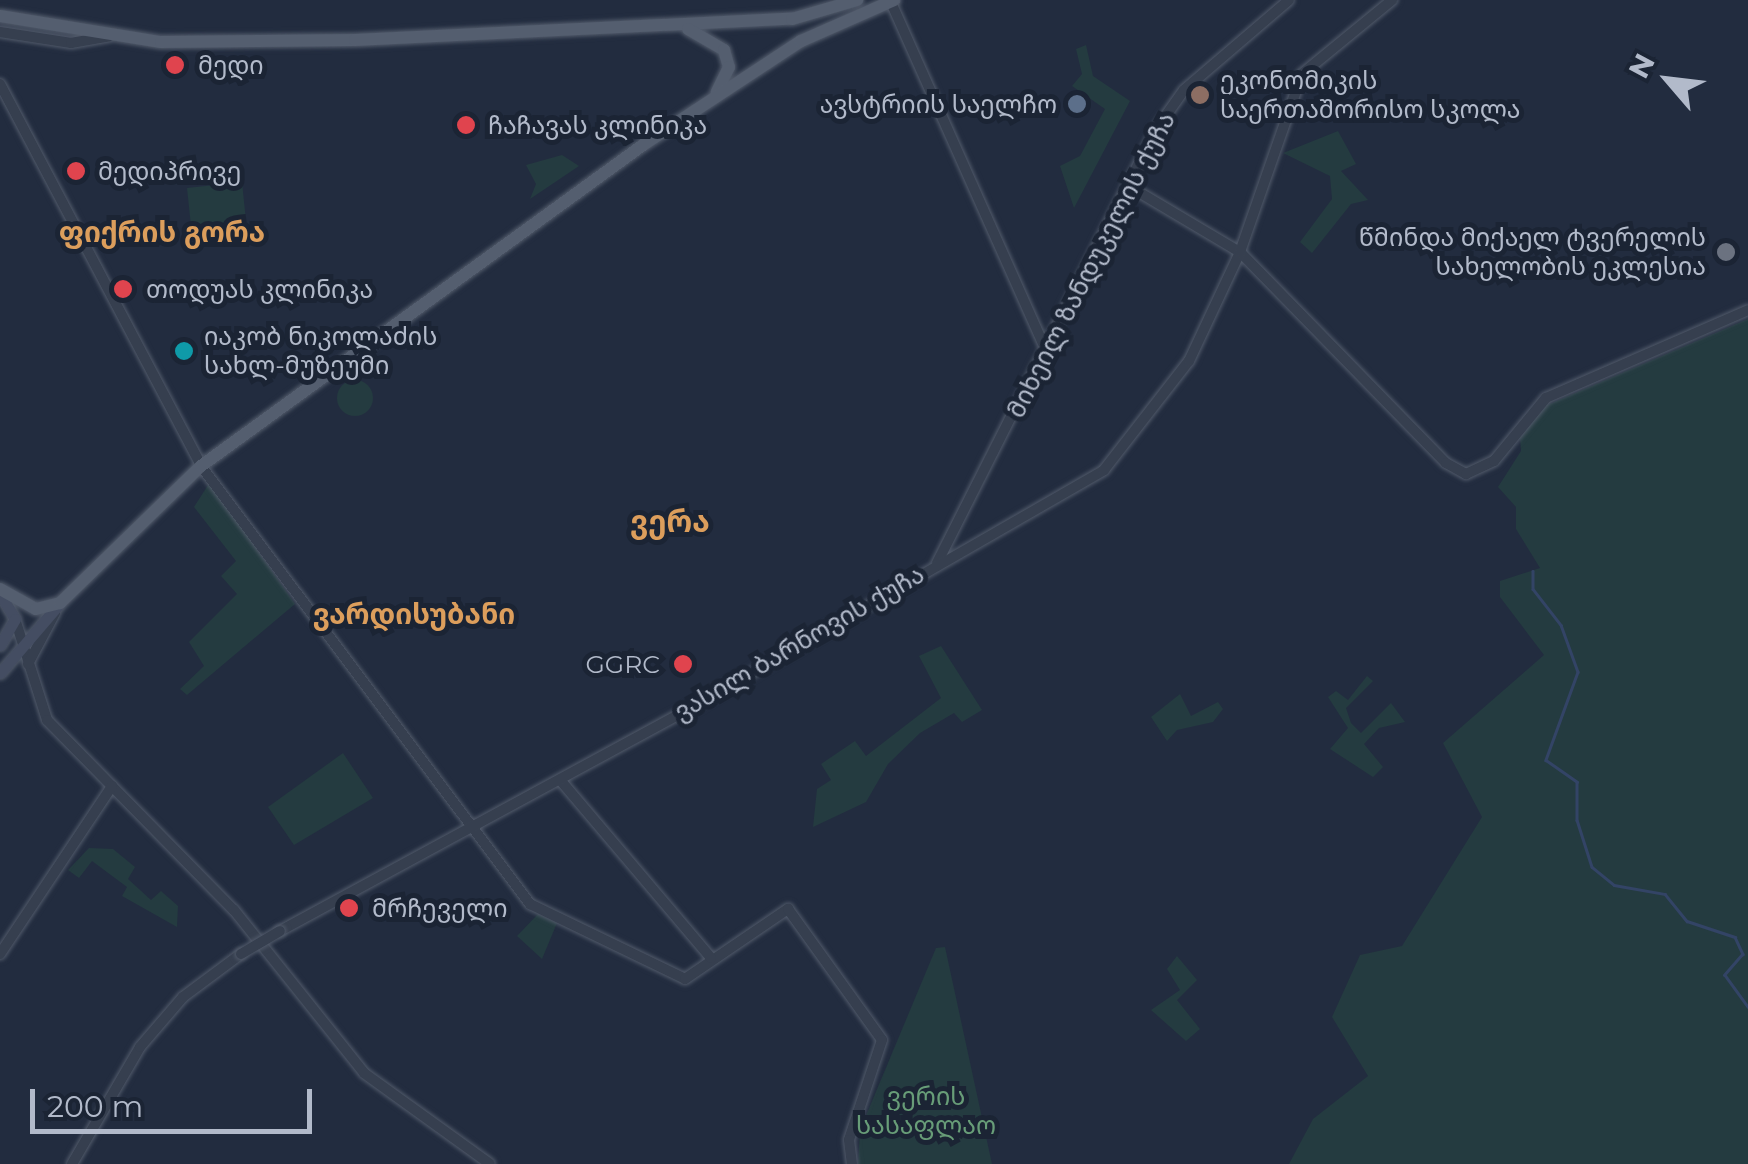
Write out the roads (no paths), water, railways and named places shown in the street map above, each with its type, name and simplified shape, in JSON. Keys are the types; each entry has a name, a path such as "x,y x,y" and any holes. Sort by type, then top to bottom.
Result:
{"main road":[{"path":"0,16 73,36 356,40 800,18 856,0"},
{"path":"0,674 21,642 201,466 714,97 822,30 891,0"},
{"path":"661,24 707,33 720,44 729,67 714,97"},
{"path":"0,592 39,610 60,603"},
{"path":"0,592 14,619 0,645"}],"street":[{"path":"891,0 1047,353"},
{"name":"მიხეილ ზანდუკელის ქუჩა","path":"937,563 1047,353 1128,186 1184,90 1289,0"},
{"name":"ვასილ ბარნოვის ქუჩა","path":"72,1164 140,1047 183,997 241,954 471,825 561,780 1104,470 1190,361 1240,252 1302,74 1392,0"},
{"path":"0,32 73,36"},
{"path":"0,84 201,466 530,904 686,979 788,908 882,1040 849,1140 852,1164"},
{"path":"1128,186 1240,252 1446,463 1474,474 1494,461 1546,398 1748,310"},
{"path":"28,665 60,603"},
{"path":"14,619 47,720 242,919 364,1073 490,1164"},
{"path":"561,780 711,958"},
{"path":"0,954 112,786"}],"waterway":[{"path":"1533,571 1533,589 1561,625 1578,672 1546,760 1577,782 1577,820 1592,867 1614,885 1665,894 1687,921 1735,937 1743,954 1725,975 1748,1007"}],"place":[{"name":"მედი","path":"175,65"},
{"name":"ეკონომიკის საერთაშორისო სკოლა","path":"1200,95"},
{"name":"ავსტრიის საელჩო","path":"1077,104"},
{"name":"ჩაჩავას კლინიკა","path":"466,125"},
{"name":"მედიპრივე","path":"76,171"},
{"name":"წმინდა მიქაელ ტვერელის სახელობის ეკლესია","path":"1726,252"},
{"name":"თოდუას კლინიკა","path":"123,289"},
{"name":"იაკობ ნიკოლაძის სახლ-მუზეუმი","path":"184,351"},
{"name":"GGRC","path":"683,664"},
{"name":"მრჩეველი","path":"349,908"}],"district":[{"name":"ფიქრის გორა","path":"162,232"},
{"name":"ვერა","path":"670,522"},
{"name":"ვარდისუბანი","path":"414,614"}],"park label":[{"name":"ვერის სასაფლაო","path":"926,1112"}]}
